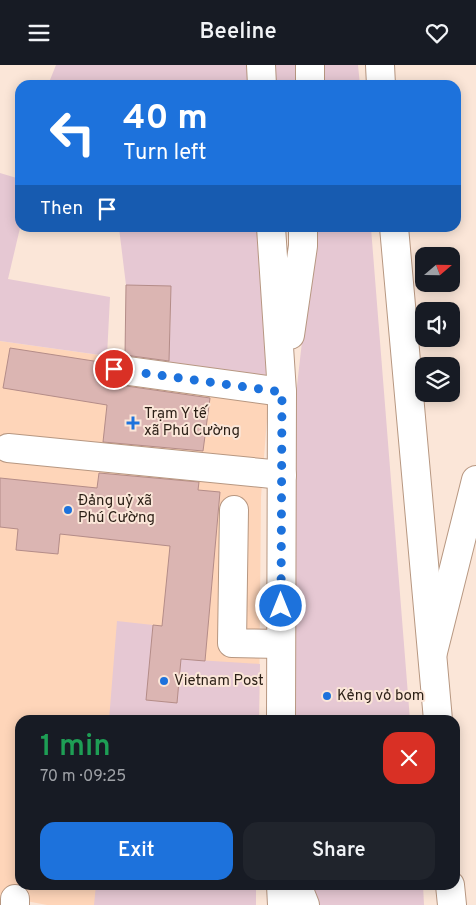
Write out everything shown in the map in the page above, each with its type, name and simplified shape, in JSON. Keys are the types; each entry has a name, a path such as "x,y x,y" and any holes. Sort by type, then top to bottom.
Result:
{"main road":[{"path":"261,65 262,80"},
{"path":"310,65 310,80"},
{"path":"380,65 382,80"},
{"path":"271,232 282,392 281,715"},
{"path":"282,392 304,232"},
{"path":"394,232 438,715"},
{"path":"114,369 282,392"},
{"path":"8,448 282,475"},
{"path":"433,653 476,480"},
{"path":"234,510 232,643 281,643"},
{"path":"281,890 282,905"},
{"path":"299,890 305,905"},
{"path":"450,890 452,905"}],"shaded area":[{"path":"56,65 247,65 248,80 50,80"},
{"path":"271,65 299,65 299,80 272,80"},
{"path":"325,65 358,65 360,80 324,80"},
{"path":"0,173 15,178 15,232 19,232 8,279 110,297 107,356 0,341"},
{"path":"119,232 259,232 270,379 125,359 125,333 170,334 171,287 126,285"},
{"path":"315,232 371,232 410,715 295,715 295,403"},
{"path":"0,341 270,379 261,497 259,715 15,715 15,890 256,890 256,905 47,905 0,896"},
{"path":"117,621 153,625 147,700 177,703 181,659 260,664 259,715 109,715"},
{"path":"96,890 256,890 256,905 94,905"},
{"path":"310,890 423,890 424,905 316,905"}],"building":[{"path":"126,285 171,286 169,361 125,355"},
{"path":"10,348 100,362 100,375 105,382 112,384 210,398 203,451 103,442 107,405 3,388"},
{"path":"99,473 199,482 198,490 220,492 205,661 181,659 177,703 146,700 153,625 162,626 170,546 60,534 58,554 16,550 18,529 0,527 0,478 97,488"}],"place":[{"name":"Trạm Y tế xã Phú Cường","path":"133,423"},
{"name":"Đảng uỷ xã Phú Cường","path":"68,510"},
{"name":"Vietnam Post","path":"164,681"},
{"name":"Kẻng vỏ bom","path":"327,696"}],"route":[{"path":"114,369 282,392 281,606"}]}
